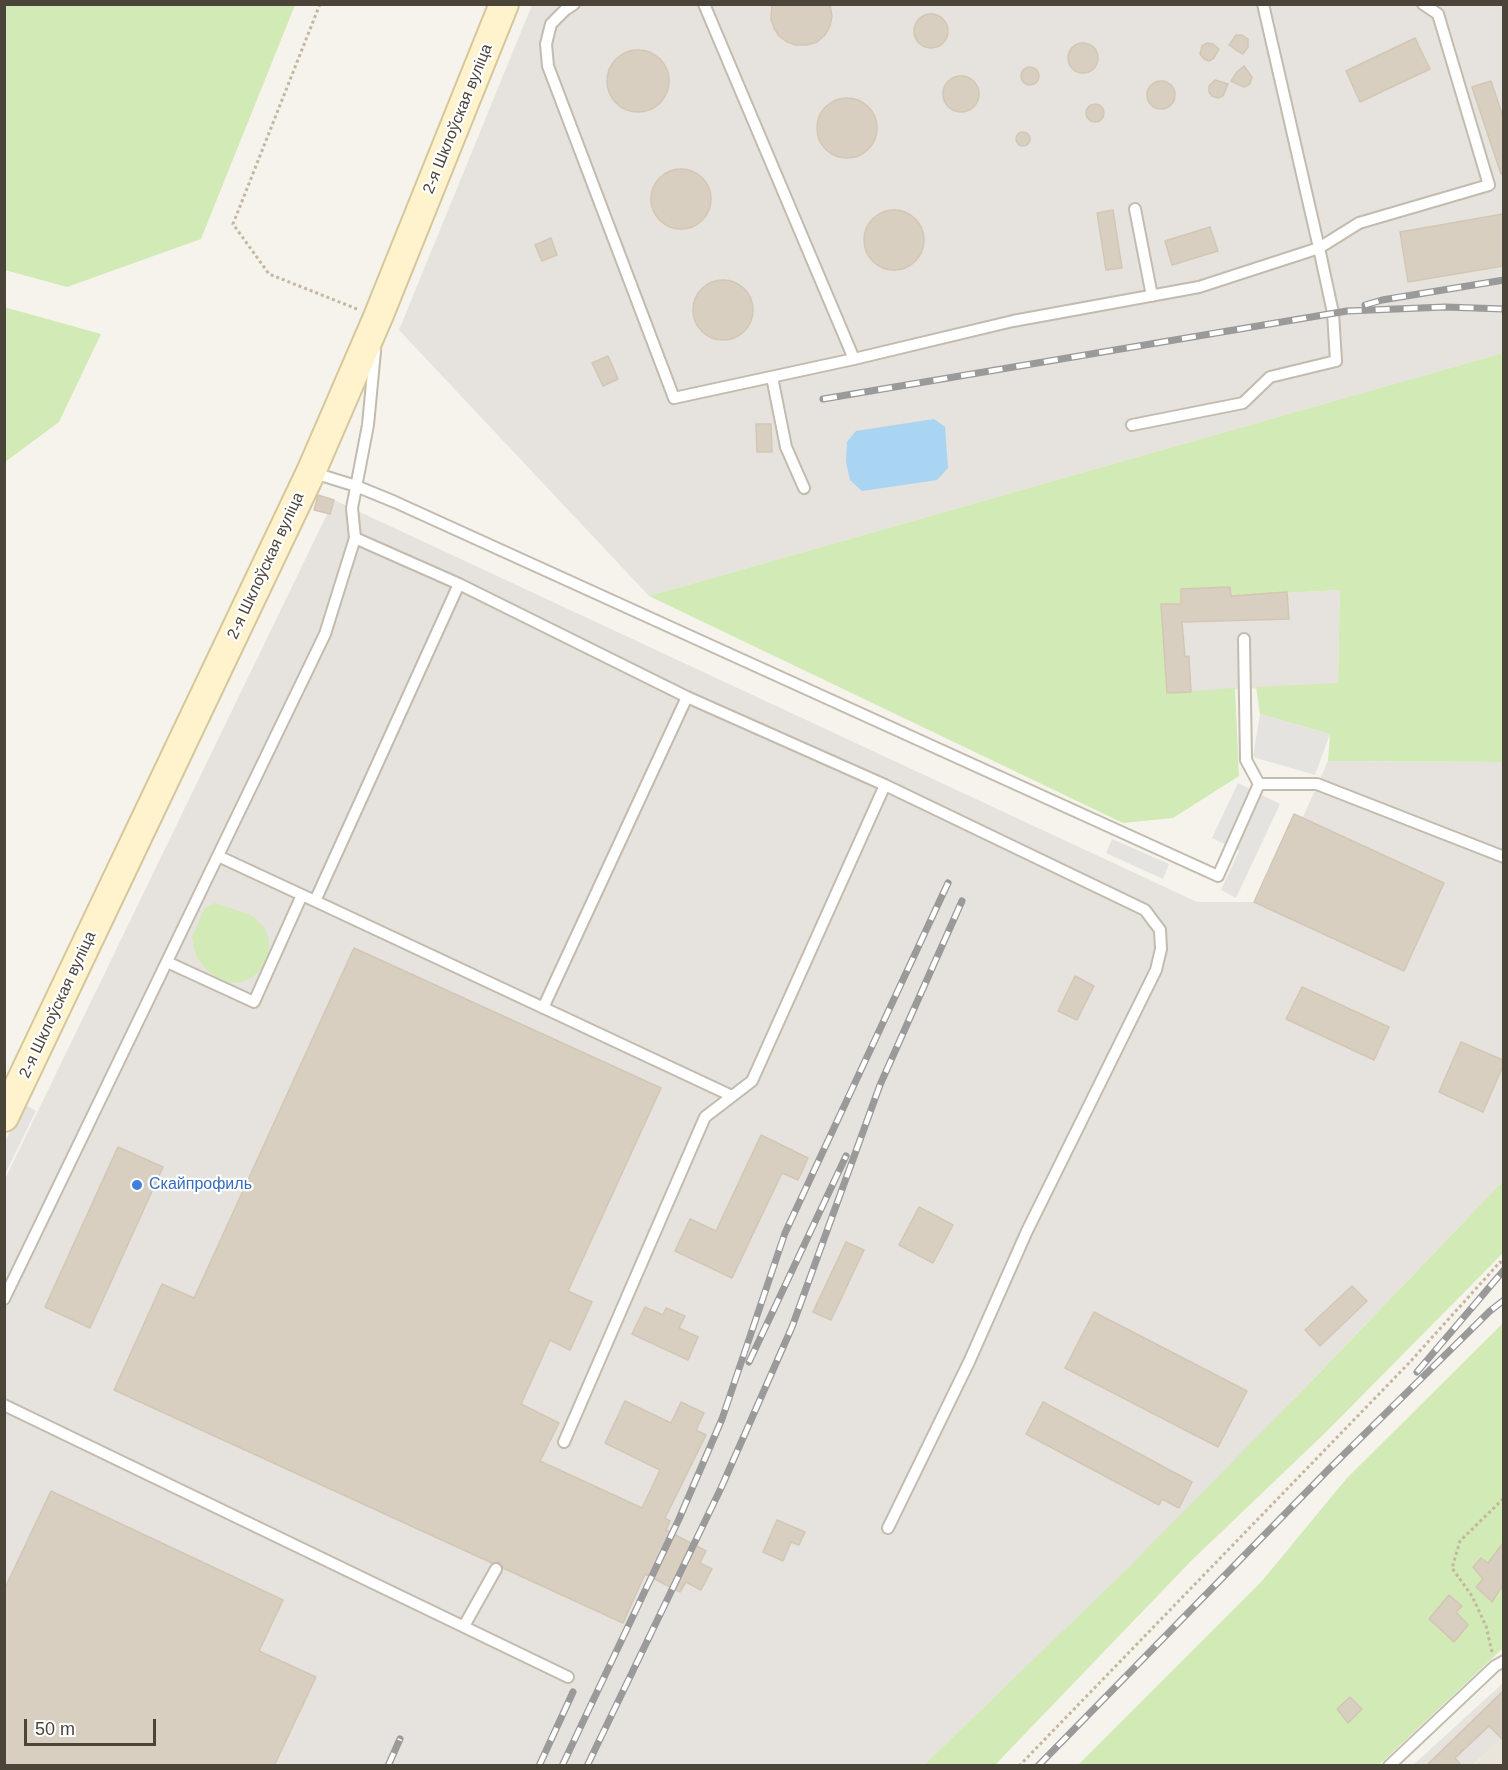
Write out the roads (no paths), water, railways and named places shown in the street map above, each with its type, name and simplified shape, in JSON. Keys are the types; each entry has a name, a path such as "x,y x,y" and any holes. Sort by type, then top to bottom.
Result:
{"street":[{"name":"2-я Шклоўская вуліца","path":"4,1117 311,472 378,317 504,4"}],"lane":[{"path":"574,4 551,24 546,44 548,66 674,398 854,359 1013,321 1199,287 1319,248 1359,223 1489,185 1438,14 1423,4"},
{"path":"704,4 854,359"},
{"path":"1132,425 1243,404 1270,377 1335,361 1333,313 1263,4"},
{"path":"1135,209 1152,296"},
{"path":"4,1299 325,634 355,538 352,508 368,425 378,317"},
{"path":"772,377 786,447 804,488"},
{"path":"311,472 356,486 406,506 1218,876 1260,784"},
{"path":"355,538 459,584 687,697 885,785 1145,910 1160,930 1161,949 1156,970 1027,1231 969,1362 888,1528"},
{"path":"315,902 459,584"},
{"path":"1244,639 1246,760 1260,784"},
{"path":"543,1008 687,697"},
{"path":"1260,784 1317,784 1503,857"},
{"path":"564,1442 705,1118 752,1081 885,785"},
{"path":"218,856 732,1096"},
{"path":"167,962 254,1002 302,895"},
{"path":"4,1405 568,1677"},
{"path":"464,1626 496,1569"},
{"path":"1389,1766 1499,1663"}],"water":[{"path":"934,419 945,427 948,468 937,480 862,491 850,480 846,462 847,442 856,431"}],"railway":[{"path":"1365,305 1382,300 1504,280"},
{"path":"823,399 1347,311 1445,307 1504,309"},
{"path":"562,1766 679,1519 722,1419 785,1233 948,883"},
{"path":"587,1766 721,1488 792,1327 880,1085 962,901"},
{"path":"749,1362 846,1156"},
{"path":"1417,1372 1504,1270"},
{"path":"1038,1766 1328,1470 1490,1311 1504,1300"},
{"path":"539,1766 573,1692"},
{"path":"388,1766 400,1739"}],"place":[{"name":"Скайпрофиль","path":"137,1185"}]}
